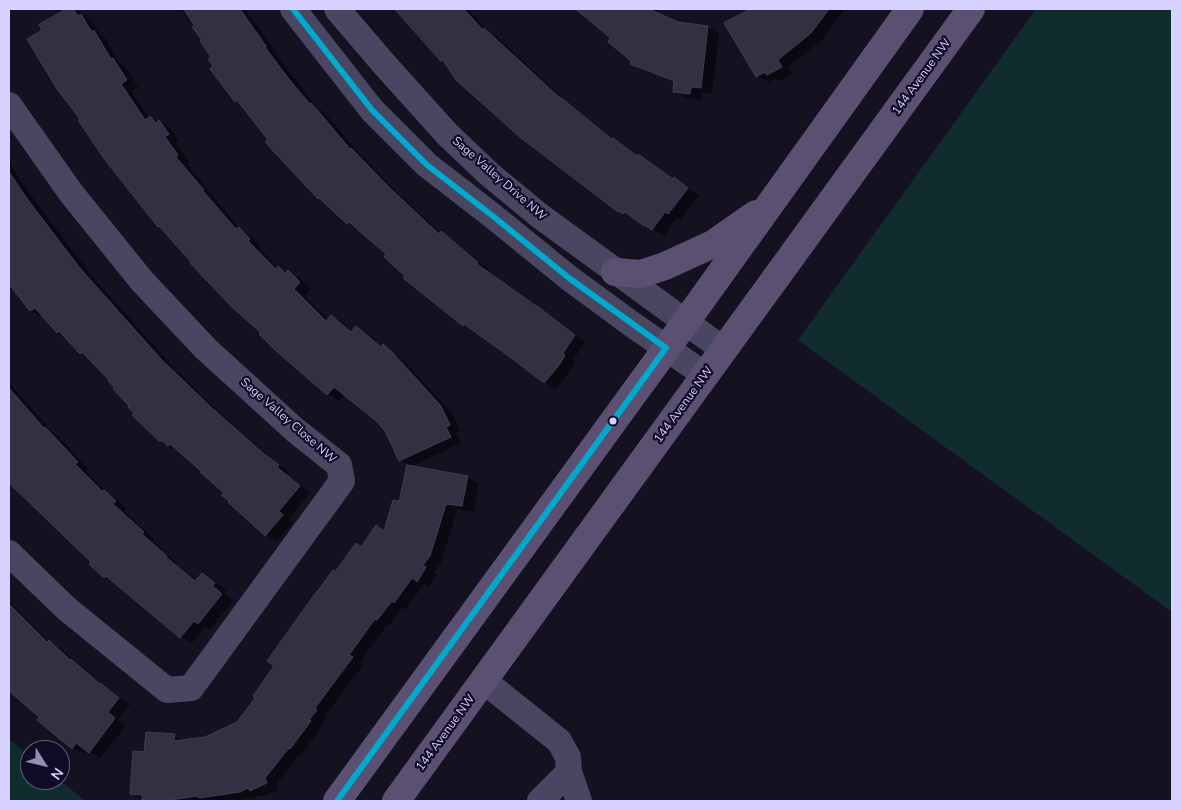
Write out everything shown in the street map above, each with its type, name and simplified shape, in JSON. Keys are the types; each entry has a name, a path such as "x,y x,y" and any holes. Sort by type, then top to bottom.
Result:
{"main road":[{"path":"337,801 772,204 910,9"},
{"name":"144 Avenue NW","path":"396,801 971,9"},
{"path":"615,272 641,274 665,266 713,244 772,204"}],"street":[{"path":"293,9 372,110 427,165 569,278 705,375"},
{"name":"Sage Valley Drive NW","path":"337,9 454,141 489,174 540,216 724,350"},
{"name":"Sage Valley Close NW","path":"9,105 71,193 142,281 206,349 295,430 339,465 342,481 191,688 167,690 67,609 9,554"},
{"path":"484,680 558,741 568,757 569,772 579,801"},
{"path":"540,801 569,772"}],"green space":[{"path":"1036,9 1172,9 1172,612 798,340"},
{"path":"9,739 20,748 20,790 70,789 86,801 9,801"}],"building":[{"path":"66,9 73,9 78,16 81,14 92,32 94,30 111,59 113,58 127,80 121,84 145,120 150,116 156,123 159,120 169,134 165,137 178,155 176,157 236,229 239,227 250,239 248,241 276,269 278,266 285,273 288,270 300,282 294,289 326,321 331,315 351,332 356,326 381,347 383,344 393,353 441,406 450,425 446,427 451,437 399,461 385,431 376,421 334,387 327,395 275,350 259,334 260,332 232,307 190,263 158,227 105,160 78,120 80,119 57,89 27,39 42,30 39,25"},
{"path":"184,9 240,9 288,78 350,149 391,189 439,234 441,231 478,262 477,264 575,335 563,353 565,355 560,364 544,383 464,324 463,326 403,278 405,276 384,257 386,254 349,222 347,224 318,199 265,142 268,140 237,100 235,102 210,69 213,66 208,59 211,57 192,27 194,26"},
{"path":"395,9 464,9 483,30 484,28 559,97 612,139 637,156 638,154 673,179 674,177 688,188 668,214 665,212 652,230 625,212 623,214 618,212 521,138 456,80 442,59 441,61"},
{"path":"576,9 649,9 678,22 708,26 701,88 691,87 690,94 673,92 674,81 630,64 631,61 608,42 610,38"},
{"path":"751,9 829,9 811,33 778,60 782,67 767,75 765,72 756,77 724,23"},
{"path":"9,172 79,267 161,359 211,407 279,465 277,467 300,486 279,511 283,515 265,536 221,495 224,493 201,471 170,444 168,446 161,440 160,442 132,415 134,413 113,389 114,387 109,380 82,352 80,354 59,331 57,333 35,308 30,311 9,284"},
{"path":"9,388 44,428 78,462 75,464 102,491 104,490 116,501 113,504 144,532 142,534 166,557 195,581 202,573 215,583 213,586 222,594 198,624 194,621 180,638 106,576 104,578 89,564 91,562 9,483"},
{"path":"407,465 468,476 462,506 446,504 430,556 423,565 426,567 417,582 412,578 394,603 392,601 377,620 375,619 349,655 353,657 315,708 317,710 309,720 311,721 265,778 267,783 250,791 248,788 240,792 163,801 142,800 142,795 130,794 133,751 144,752 146,732 175,734 174,741 205,737 237,722 255,698 253,696 274,666 267,661 333,570 335,572 356,543 361,547 376,525 384,531 393,500 399,501"},
{"path":"9,604 47,642 49,640 70,660 119,698 108,712 115,718 89,753 76,743 72,749 70,747 70,740 61,740 37,720 39,717 9,691"}],"transit line":[{"path":"293,9 372,110 427,165 569,278 666,348 337,801"}]}
